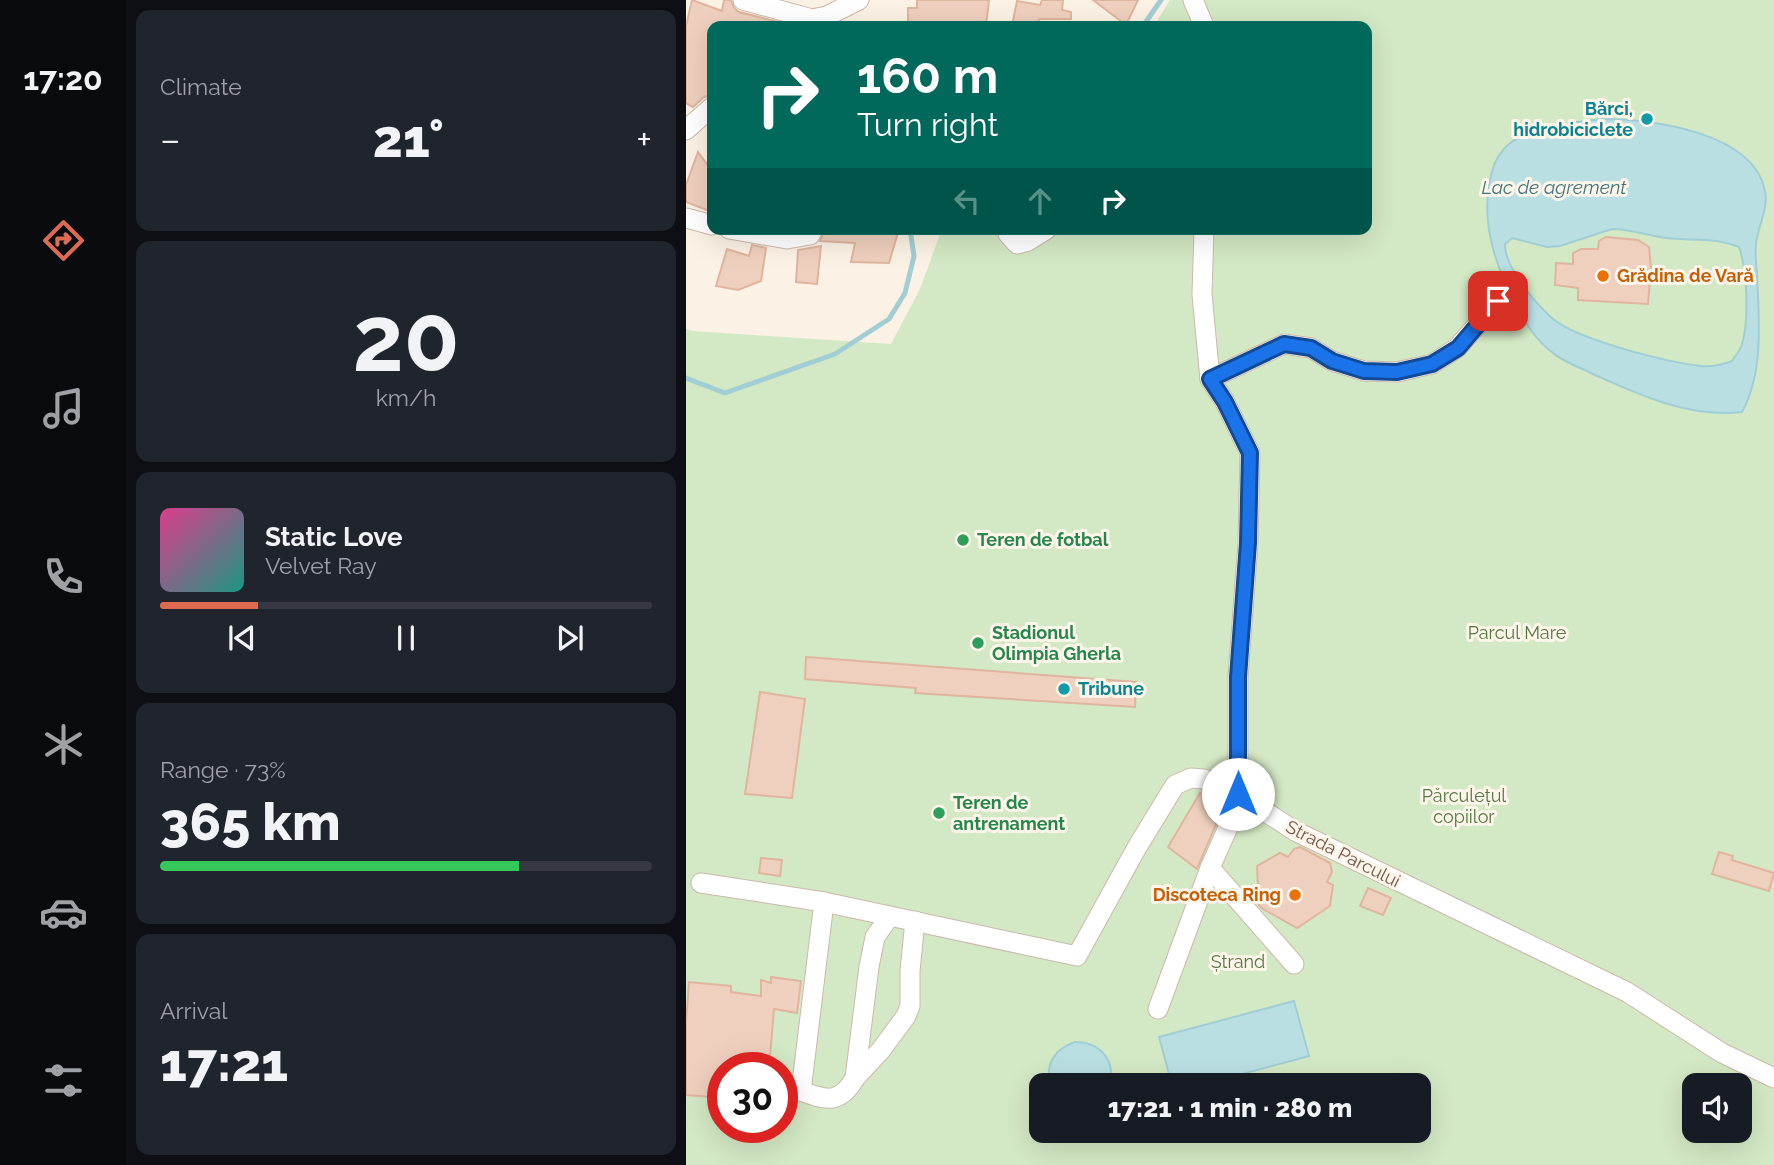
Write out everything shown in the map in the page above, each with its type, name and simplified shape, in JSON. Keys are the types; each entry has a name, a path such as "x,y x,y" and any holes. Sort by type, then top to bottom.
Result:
{"street":[{"path":"743,0 801,21"},
{"path":"812,21 859,0"},
{"path":"1193,0 1201,21"},
{"path":"686,130 707,111"},
{"path":"686,218 707,224"},
{"path":"764,235 787,239 801,235"},
{"path":"1009,235 1017,244 1028,242 1038,235"},
{"path":"1158,1009 1210,868 1234,814 1238,794 1238,677 1248,543 1250,453 1225,402 1210,379 1202,294 1204,235"},
{"path":"1210,379 1284,344 1311,348 1332,361 1364,371 1397,372 1432,364 1458,348 1498,301"},
{"name":"Strada Parcului","path":"915,921 1077,956 1175,785 1191,778 1203,779 1238,794 1295,831 1627,992 1722,1053 1774,1078"},
{"path":"1210,868 1294,964"},
{"path":"701,883 824,902 915,921 910,1006 906,1016 849,1090 831,1099 798,1093"},
{"path":"798,1086 802,1083 824,902"},
{"path":"856,1078 875,937 890,916"}],"green space":[{"path":"1170,0 1774,0 1774,1165 686,1165 686,329 891,344 920,289 940,235 1372,235 1372,21 1157,21"}],"water":[{"name":"Lac de agrement","path":"1604,119 1647,122 1698,133 1722,142 1742,155 1757,171 1766,197 1756,247 1759,309 1757,363 1754,380 1742,412 1704,412 1667,404 1564,360 1537,338 1508,290 1490,236 1487,212 1494,164 1504,149 1524,135 1565,123","holes":["1619,229 1667,238 1721,242 1739,247 1746,282 1746,325 1741,347 1732,361 1705,366 1686,364 1624,349 1565,327 1553,319 1530,295 1515,274 1506,253 1505,244 1512,238 1547,247 1560,246"]},
{"path":"1294,1001 1309,1056 1246,1073 1169,1073 1159,1037"},
{"path":"1075,1042 1092,1045 1108,1060 1111,1073 1049,1073 1053,1058"}],"building":[{"path":"692,0 722,11 724,0 731,0 739,12 774,21 707,21 707,96 693,107 686,103 686,26"},
{"path":"917,0 989,0 987,21 908,21 908,8 917,8"},
{"path":"1042,0 1063,0 1062,10 1071,12 1071,19 1013,21 1017,1 1040,5"},
{"path":"1093,0 1138,0 1128,21 1121,21"},
{"path":"698,152 707,164 707,210 686,202 686,185"},
{"path":"822,235 897,235 889,263 851,262 855,243 820,241"},
{"name":"Grădina de Vară","path":"1606,237 1638,240 1649,247 1651,268 1648,304 1578,300 1578,288 1555,285 1556,263 1573,264 1573,253 1581,249 1598,249 1599,241"},
{"path":"752,245 766,248 761,281 738,290 716,286 727,249 749,256"},
{"path":"821,246 817,284 796,282 798,250"},
{"path":"806,657 1136,682 1135,707 915,693 916,688 805,679"},
{"path":"760,692 805,699 792,798 745,794"},
{"path":"1200,793 1223,808 1197,869 1168,847"},
{"name":"Discoteca Ring","path":"1300,847 1330,863 1332,872 1327,882 1333,885 1330,906 1297,928 1259,905 1257,866 1280,853 1288,857 1294,849"},
{"path":"1719,852 1733,856 1732,860 1774,873 1769,891 1712,874"},
{"path":"761,858 782,860 780,876 759,873"},
{"path":"1368,888 1391,898 1383,915 1360,906"},
{"path":"771,977 801,981 797,1013 774,1009 770,1052 707,1052 707,1097 686,1095 689,982 731,986 731,992 761,996 761,980 771,983"}],"waterway":[{"path":"1146,21 1161,0"},
{"path":"686,378 725,393 835,354 889,319 905,293 914,256 911,235"}],"place":[{"name":"Bărci, hidrobiciclete","path":"1647,119"},
{"name":"Grădina de Vară","path":"1603,276"},
{"name":"Teren de fotbal","path":"963,540"},
{"name":"Stadionul Olimpia Gherla","path":"978,643"},
{"name":"Tribune","path":"1064,689"},
{"name":"Teren de antrenament","path":"939,813"},
{"name":"Discoteca Ring","path":"1295,895"}],"route":[{"path":"1238,794 1238,677 1248,543 1250,453 1225,402 1210,379 1284,344 1311,348 1332,361 1364,371 1397,372 1432,364 1458,348 1498,301"}],"park label":[{"name":"Parcul Mare","path":"1517,633"},
{"name":"Părculețul copiilor","path":"1464,806"},
{"name":"Ștrand","path":"1238,962"}]}
